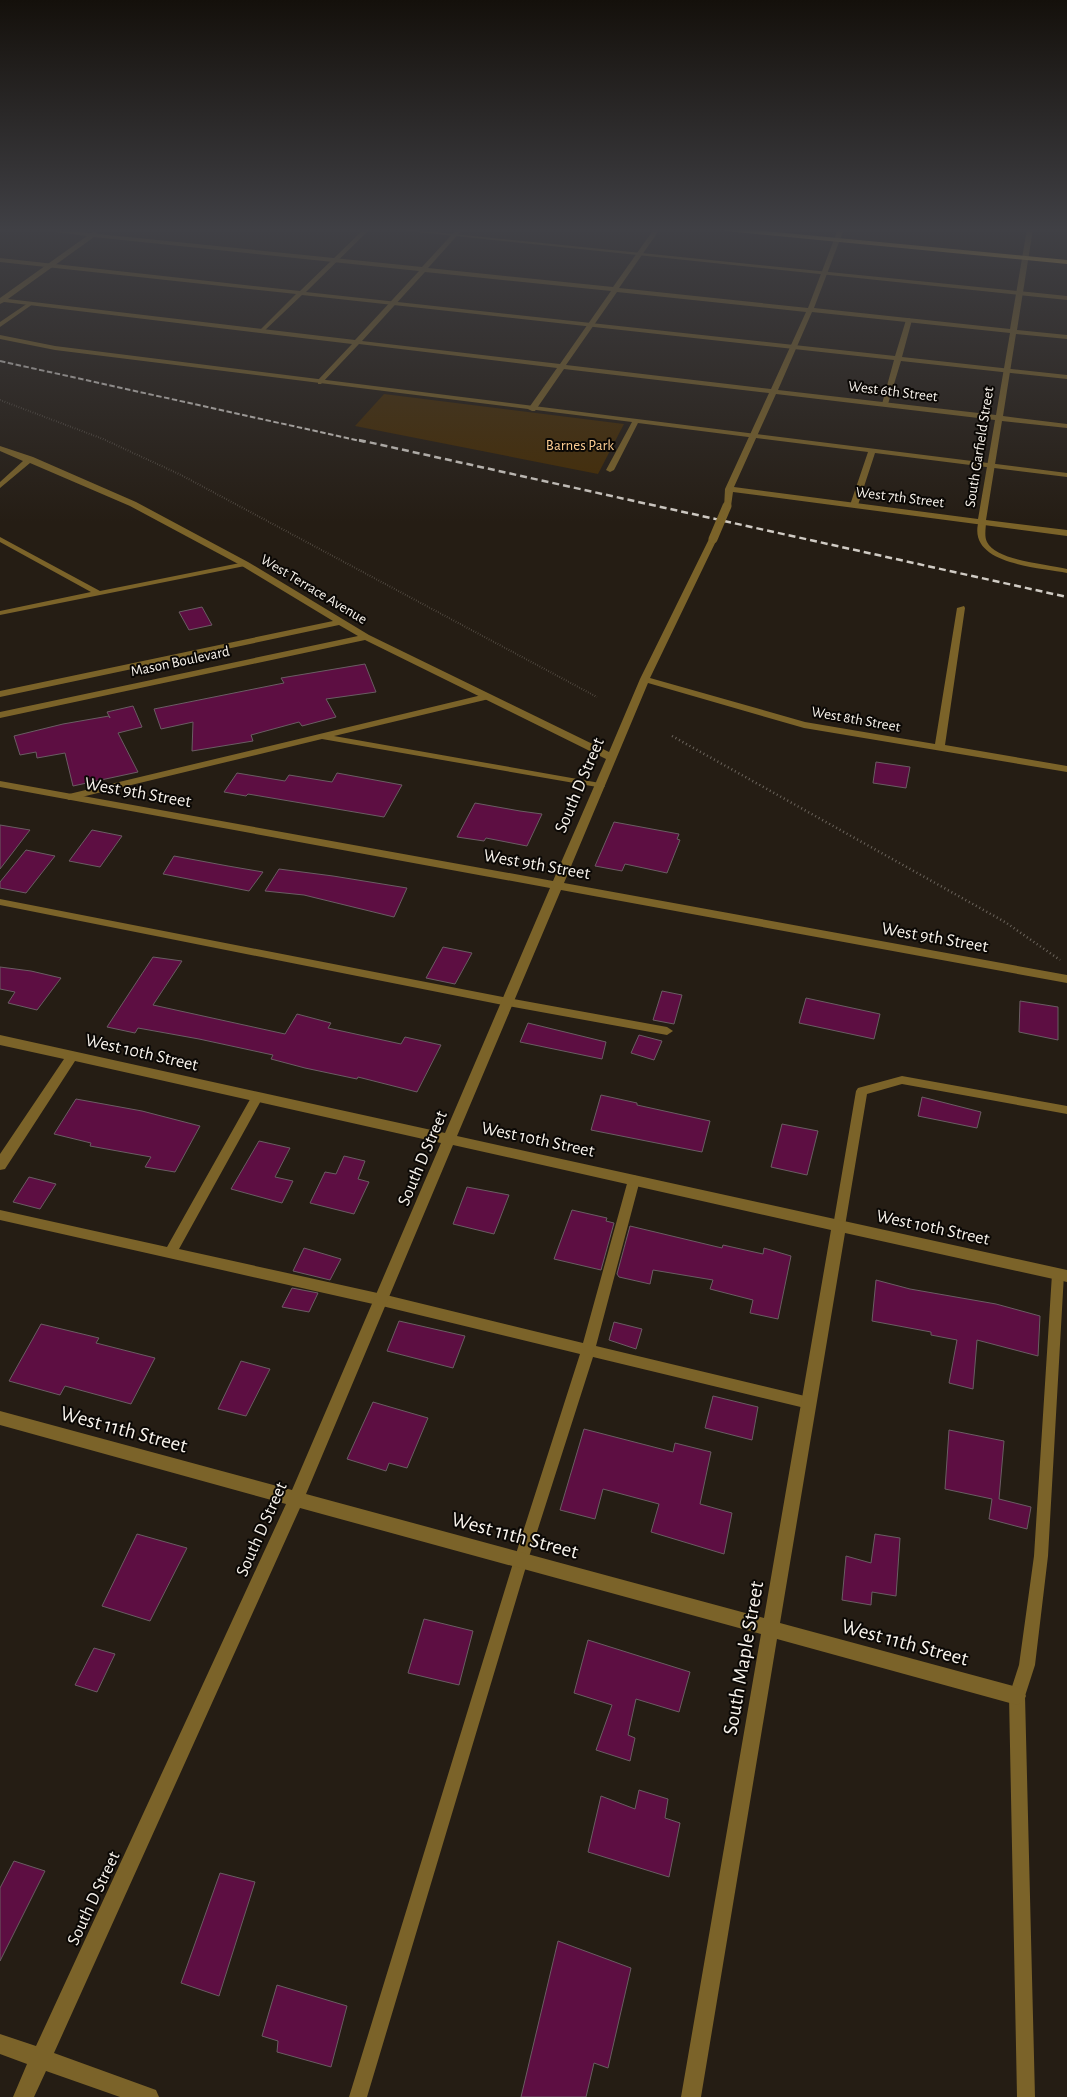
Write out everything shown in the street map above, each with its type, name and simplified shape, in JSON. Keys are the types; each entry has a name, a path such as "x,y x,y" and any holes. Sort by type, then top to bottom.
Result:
{"street":[{"name":"West 6th Street","path":"226,327 1067,426"},
{"path":"321,382 371,327"},
{"path":"532,409 590,327"},
{"name":"South D Street","path":"23,2097 296,1499 382,1300 556,885 645,679 713,538 727,506 729,489 771,391 802,327"},
{"path":"974,327 1067,337"},
{"name":"South Garfield Street","path":"982,522 1015,327"},
{"name":"West Terrace Avenue","path":"0,448 30,459 133,504 245,564 366,637 612,758"},
{"path":"0,486 30,459"},
{"name":"West 7th Street","path":"729,489 1067,533"},
{"path":"939,749 962,608"},
{"name":"Mason Boulevard","path":"0,694 340,622"},
{"name":"Mason Boulevard","path":"0,714 366,637"},
{"name":"West 8th Street","path":"645,679 804,725 1067,769"},
{"name":"West 9th Street","path":"0,784 1067,979"},
{"name":"West 10th Street","path":"0,1040 1062,1275"},
{"path":"0,1166 72,1056"},
{"name":"South Maple Street","path":"691,2097 839,1226"},
{"name":"West 11th Street","path":"0,1418 1017,1696"},
{"path":"0,2044 149,2097"}],"lane":[{"path":"262,331 266,327"},
{"path":"608,327 1067,377"},
{"path":"885,404 907,327"},
{"path":"0,338 55,348 1067,476"},
{"path":"610,470 636,421"},
{"path":"854,505 872,451"},
{"path":"982,522 982,541 988,548 1019,562 1067,570"},
{"path":"0,539 98,593"},
{"path":"0,613 245,564"},
{"path":"69,797 486,697"},
{"path":"320,736 600,786"},
{"path":"0,902 508,1002 667,1031"},
{"path":"839,1226 862,1091 902,1080 1067,1110"},
{"path":"170,1252 257,1097"},
{"path":"358,2097 521,1560 588,1350 634,1180"},
{"path":"0,1214 382,1300 809,1403"},
{"path":"1026,2097 1017,1696 1027,1665 1041,1556 1062,1275"}],"path":[{"path":"0,400 96,436 181,475 597,697"},
{"path":"672,736 1006,922 1067,965"}],"green space":[{"name":"Barnes Park","path":"384,394 624,424 598,474 355,426"}],"building":[{"path":"202,607 212,625 189,630 179,612"},
{"path":"365,664 376,692 326,699 336,717 302,726 299,722 251,735 253,741 192,751 193,722 161,729 154,709 284,683 281,678"},
{"path":"133,706 142,727 118,733 138,772 73,786 65,753 37,758 36,752 20,755 14,736 63,724 109,716 107,712"},
{"path":"876,762 910,767 906,788 873,783"},
{"path":"237,773 285,781 289,775 332,782 337,773 402,785 384,817 248,794 246,796 224,792"},
{"path":"475,803 542,814 527,846 486,838 484,841 457,837"},
{"path":"614,822 679,834 677,839 680,840 667,873 625,864 622,871 595,866"},
{"path":"0,825 30,830 0,869"},
{"path":"92,830 122,836 100,867 69,861"},
{"path":"26,850 55,856 26,893 0,888 0,882"},
{"path":"174,856 263,872 249,891 163,874"},
{"path":"279,869 407,888 394,917 304,895 265,891"},
{"path":"443,947 472,953 455,984 426,978"},
{"path":"153,957 182,961 153,1005 285,1034 297,1014 331,1023 328,1028 401,1044 405,1037 441,1045 417,1092 358,1077 357,1079 305,1068 271,1059 273,1055 199,1039 138,1028 135,1033 107,1027"},
{"path":"0,967 31,971 61,978 37,1010 8,1003 15,992 0,989"},
{"path":"662,991 682,995 674,1024 653,1020"},
{"path":"806,998 880,1014 874,1039 799,1023"},
{"path":"1020,1001 1058,1007 1058,1040 1019,1032"},
{"path":"528,1023 606,1042 602,1059 520,1042"},
{"path":"639,1035 662,1041 654,1060 631,1053"},
{"path":"601,1095 710,1121 702,1152 591,1130"},
{"path":"922,1097 981,1112 977,1128 918,1116"},
{"path":"76,1099 142,1111 200,1126 175,1172 145,1167 151,1157 90,1146 91,1143 54,1134"},
{"path":"782,1124 818,1131 807,1175 771,1167"},
{"path":"259,1141 290,1148 275,1177 293,1181 282,1203 231,1189"},
{"path":"344,1156 365,1161 358,1179 369,1182 354,1214 310,1203 325,1172 336,1174"},
{"path":"29,1177 56,1184 40,1209 13,1202"},
{"path":"467,1187 509,1195 494,1234 453,1224"},
{"path":"572,1210 607,1218 606,1221 614,1223 601,1270 554,1259"},
{"path":"630,1226 722,1248 723,1245 763,1254 764,1248 791,1256 778,1319 750,1313 753,1300 710,1289 713,1280 653,1270 650,1284 619,1277 617,1274"},
{"path":"304,1248 341,1259 330,1280 293,1271"},
{"path":"876,1280 910,1289 996,1304 1040,1316 1038,1356 977,1340 973,1389 949,1383 957,1340 931,1335 931,1332 872,1321"},
{"path":"292,1288 318,1293 309,1312 282,1307"},
{"path":"399,1321 465,1336 453,1368 387,1351"},
{"path":"614,1322 642,1329 636,1349 609,1340"},
{"path":"41,1324 99,1338 96,1343 155,1358 131,1404 65,1386 60,1395 9,1381"},
{"path":"241,1361 270,1369 246,1416 218,1409"},
{"path":"713,1396 758,1407 752,1440 705,1428"},
{"path":"373,1402 428,1418 407,1468 389,1463 386,1471 347,1459"},
{"path":"584,1429 673,1452 675,1443 711,1452 700,1504 732,1513 724,1554 651,1532 659,1504 603,1489 595,1519 560,1510"},
{"path":"949,1430 1004,1441 999,1499 1031,1507 1027,1529 989,1519 992,1499 945,1489"},
{"path":"137,1534 187,1548 150,1621 102,1606"},
{"path":"875,1534 900,1538 896,1596 872,1592 871,1605 842,1600 846,1556 871,1563"},
{"path":"424,1619 473,1631 459,1685 408,1673"},
{"path":"588,1640 690,1672 679,1712 636,1699 628,1735 635,1738 630,1761 596,1750 612,1705 574,1693"},
{"path":"94,1648 115,1654 97,1692 75,1685"},
{"path":"639,1790 668,1799 665,1818 680,1823 669,1877 588,1852 601,1796 635,1809"},
{"path":"14,1861 45,1871 0,1961 0,1888"},
{"path":"220,1873 255,1882 219,1996 181,1983"},
{"path":"558,1941 631,1968 608,2068 594,2063 586,2097 521,2097"},
{"path":"277,1985 347,2006 331,2067 277,2052 278,2041 262,2036"}],"railway":[{"path":"0,361 365,442"},
{"path":"359,440 1067,597"}]}
